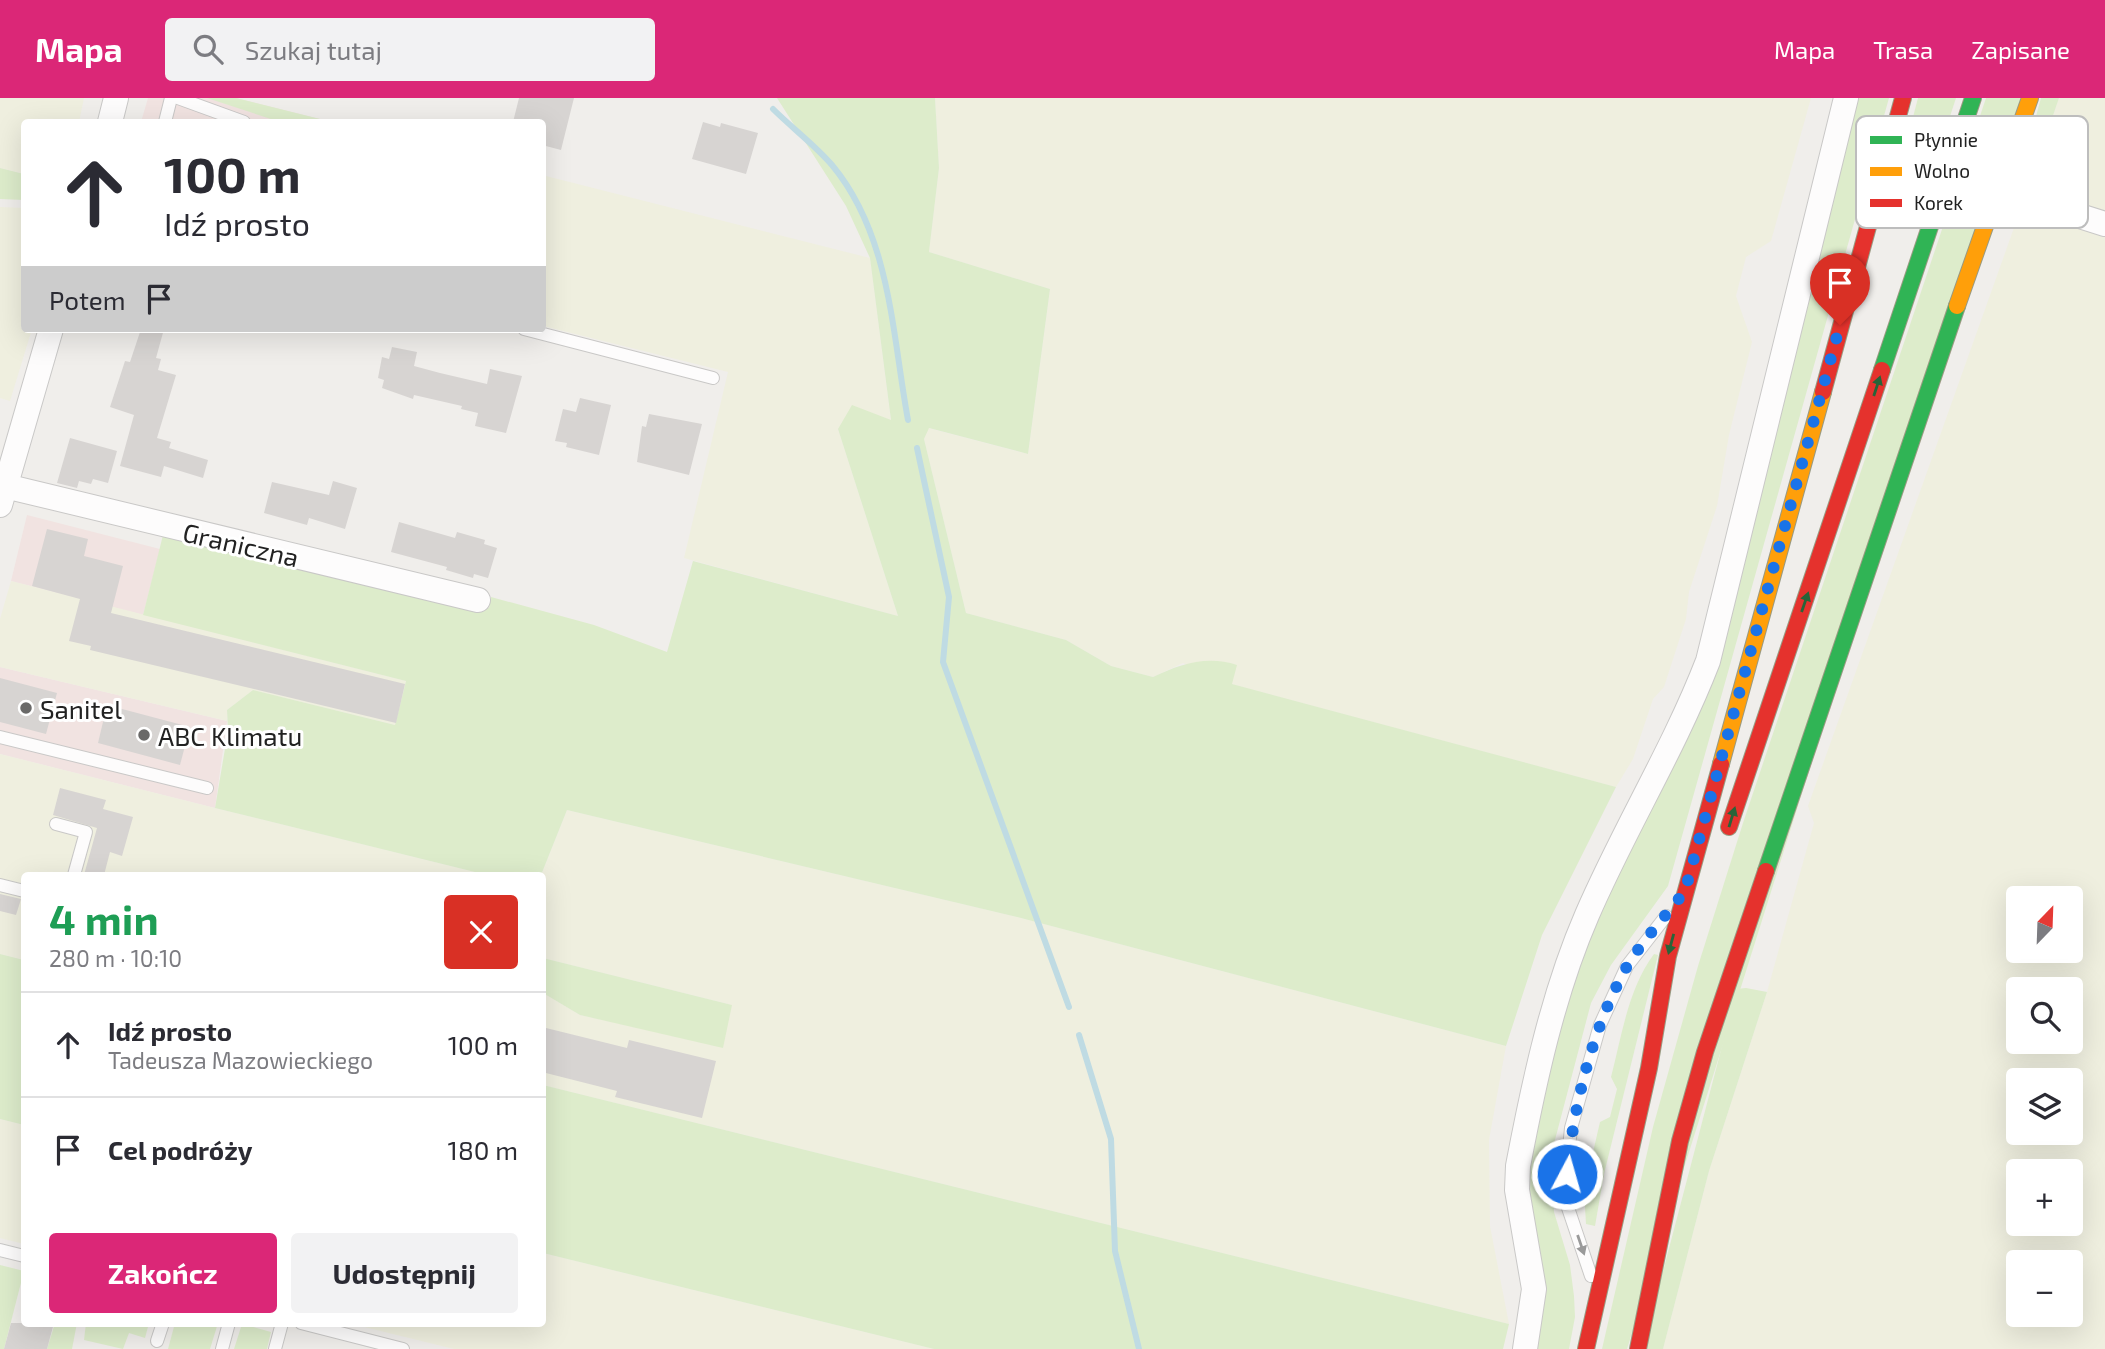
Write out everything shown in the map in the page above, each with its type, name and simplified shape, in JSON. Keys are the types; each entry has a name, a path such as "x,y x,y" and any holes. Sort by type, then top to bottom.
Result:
{"main road":[{"path":"1898,116 1903,98"},
{"path":"1967,116 1973,98"},
{"path":"2024,116 2030,98"},
{"path":"1586,1349 1627,1153 1649,1068 1668,956 1867,228"},
{"path":"1722,849 1930,228"},
{"path":"1637,1349 1680,1141 1705,1052 1985,228"},
{"path":"1649,1068 1681,978"}],"street":[{"path":"111,119 116,98"},
{"path":"1525,1349 1534,1289 1517,1190 1518,1166 1556,1004 1586,917 1677,735 1708,661 1846,98"},
{"path":"2088,219 2105,224"},
{"name":"Graniczna","path":"50,333 3,496 478,600"}],"lane":[{"path":"166,119 171,98"},
{"path":"178,98 236,119"},
{"path":"539,333 713,378"},
{"path":"0,737 207,788"},
{"path":"56,824 86,832 75,872"},
{"path":"0,885 21,890"},
{"path":"1598,1296 1564,1196 1571,1128 1600,1025 1627,966 1685,891"},
{"path":"0,1250 21,1255"},
{"path":"157,1341 162,1327"},
{"path":"222,1349 228,1327"},
{"path":"275,1349 281,1327"},
{"path":"316,1327 403,1349"}],"shaded area":[{"path":"148,98 236,98 320,119 142,119"},
{"path":"27,515 160,549 143,615 11,581"},
{"path":"0,667 227,721 215,808 0,754"}],"green space":[{"path":"0,98 84,98 80,119 21,119 21,173 0,168"},
{"path":"207,98 236,98 320,119 271,119"},
{"path":"777,98 935,98 939,168 929,252 1050,289 1028,454 929,428 924,439 966,613 1066,640 1111,666 1153,677 1194,662 1226,662 1237,665 1232,684 1616,787 1542,935 1506,1046 1021,918 567,810 542,872 475,872 215,808 228,731 227,710 253,690 395,725 406,681 143,615 164,531 489,608 491,597 594,625 667,652 693,561 898,616 838,429 852,405 891,420 870,258 846,206"},
{"path":"935,98 1811,98 1771,241 1746,257 1736,296 1752,342 1729,435 1717,506 1689,592 1686,619 1664,687 1653,699 1633,759 1616,787 1231,684 1183,663 1153,677 1111,666 1066,640 966,613 924,439 928,428 1028,454 1050,289 929,252 939,168"},
{"path":"1854,98 1889,98 1884,116 1856,116 1856,216 1668,886 1611,965 1591,1003 1551,1155 1554,1212 1570,1265 1575,1317 1569,1349 1534,1349 1525,1181 1563,1010 1593,924 1692,721"},
{"path":"1918,98 1956,98 1950,116 1913,116"},
{"path":"1986,98 2021,98 2015,116 1980,116"},
{"path":"2041,98 2059,98 2053,116 2036,116"},
{"path":"2059,98 2105,98 2105,215 2088,210 2088,116 2053,116"},
{"path":"0,168 21,173 21,200 0,199"},
{"path":"546,176 870,258 891,421 838,429 898,616 684,558 728,372 546,327"},
{"path":"0,207 21,208 21,333 31,333 10,401 0,398"},
{"path":"1942,228 1980,228 1627,1349 1602,1349 1653,1127 1698,966 1743,823"},
{"path":"2014,228 2083,228 2105,234 2105,1349 1663,1349 1709,1171 1767,992 1814,823 1808,806"},
{"path":"11,581 406,681 395,725 253,690 227,710 227,721 0,667 0,619"},
{"path":"0,754 475,872 21,872 21,959 0,954"},
{"path":"567,810 1021,918 1506,1046 1489,1140 1490,1226 1509,1324 546,1086 546,995 580,1015 644,1029 732,1005 546,959 546,872 542,872"},
{"path":"0,954 21,959 21,1124 0,1119"},
{"path":"1654,954 1658,955 1604,1174 1595,1226 1586,1224 1584,1191 1600,1122 1610,1117 1617,1089 1611,1077 1623,1029 1638,982"},
{"path":"546,959 732,1005 723,1048 580,1015 546,995"},
{"path":"1737,989 1767,992 1709,1171 1663,1349 1647,1349 1656,1298"},
{"path":"546,1086 1509,1324 1503,1349 934,1349 546,1254"},
{"path":"0,1119 21,1124 21,1243 0,1238"},
{"path":"546,1254 934,1349 454,1349 364,1327 546,1327"},
{"path":"0,1265 21,1270 21,1283 4,1349 0,1349"},
{"path":"54,1327 76,1327 72,1349 47,1349"},
{"path":"86,1327 148,1327 145,1338 129,1333 123,1349 84,1340"},
{"path":"174,1327 217,1327 210,1349 168,1349"},
{"path":"241,1327 271,1332 267,1349 234,1349"}],"building":[{"path":"519,98 574,98 561,150 546,146 546,119 514,119"},
{"path":"703,122 720,127 721,123 758,133 746,174 692,159"},
{"path":"140,333 163,333 156,358 161,359 158,370 176,375 157,438 171,442 169,448 208,460 203,478 164,466 161,477 120,466 134,415 110,407 125,361 130,362"},
{"path":"392,347 417,352 414,366 487,384 490,369 522,376 506,433 475,426 478,413 461,409 462,406 414,395 413,399 382,388 384,380 378,378 382,357 389,359"},
{"path":"580,398 611,405 599,455 566,447 567,443 555,441 563,409 576,412"},
{"path":"649,414 702,424 689,475 637,462 642,426 646,427"},
{"path":"70,438 117,451 108,483 93,479 91,484 79,481 77,488 57,483"},
{"path":"333,481 357,488 345,529 309,518 307,525 264,513 272,482 329,495"},
{"path":"399,522 455,538 457,532 485,540 484,544 497,548 488,578 474,574 473,578 446,570 447,567 391,552"},
{"path":"47,529 88,539 84,556 123,566 111,613 405,684 396,723 90,650 91,646 69,641 80,599 32,586"},
{"name":"Sanitel","path":"0,678 57,693 46,734 0,722"},
{"name":"ABC Klimatu","path":"107,705 190,727 180,765 98,743"},
{"path":"60,788 106,800 103,809 133,817 122,856 110,852 105,872 85,872 97,828 53,815"},
{"path":"0,894 21,899 16,915 0,911"},
{"path":"546,1028 627,1048 629,1040 716,1061 702,1118 615,1097 617,1091 546,1073"},
{"path":"11,1323 21,1323 21,1327 53,1327 47,1349 4,1349"}],"waterway":[{"path":"773,109 832,165 852,193 867,223 886,287 908,420"},
{"path":"917,448 949,597 943,662 1069,1007"},
{"path":"1079,1035 1111,1139 1115,1251 1139,1349"}],"traffic: fast":[{"path":"1967,116 1973,98"},
{"path":"1882,370 1930,228"},
{"path":"1766,871 1957,306"}],"traffic: slow":[{"path":"2024,116 2030,98"},
{"path":"1957,306 1984,228"},
{"path":"1721,764 1823,392"}],"traffic: jam":[{"path":"1898,116 1903,98"},
{"path":"1823,392 1868,228"},
{"path":"1729,827 1882,370"},
{"path":"1586,1349 1649,1068 1668,956 1721,764"},
{"path":"1638,1349 1680,1141 1705,1052 1766,871"}],"place":[{"name":"Sanitel","path":"26,708"},
{"name":"ABC Klimatu","path":"144,735"}],"route":[{"path":"1567,1174 1571,1128 1600,1025 1627,966 1685,891 1840,325"}]}
